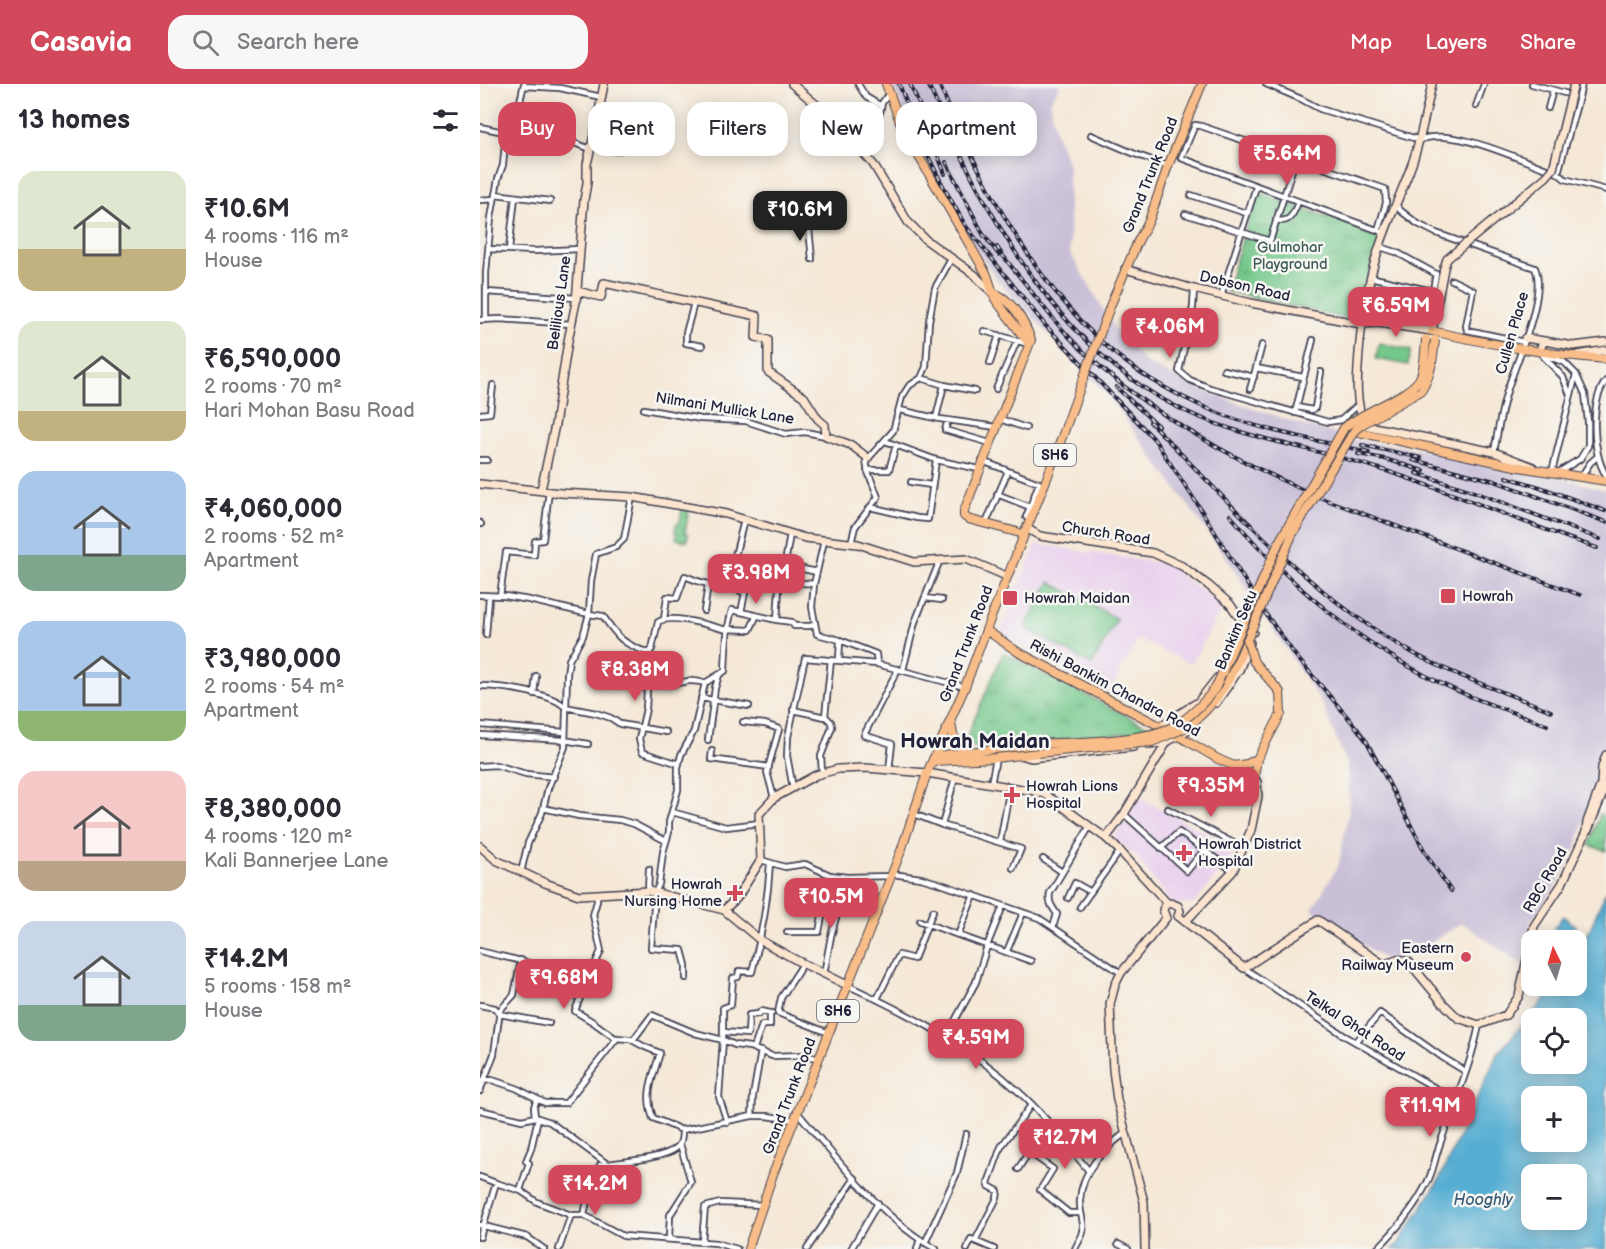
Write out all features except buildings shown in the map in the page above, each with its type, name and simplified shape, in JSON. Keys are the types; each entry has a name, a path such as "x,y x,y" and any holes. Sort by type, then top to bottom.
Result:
{"main road":[{"name":"Belilious Lane","path":"600,102 604,84"},
{"path":"792,84 813,102"},
{"path":"886,84 902,127 987,275 992,292"},
{"name":"Grand Trunk Road","path":"749,1249 796,1116 892,875 927,773 965,687 1111,304 1125,269 1149,221 1168,166 1202,84"},
{"path":"1432,84 1412,165 1381,231 1380,247 1370,277 1361,324 1356,385 1357,406 1364,425 1494,452 1542,470"},
{"path":"1574,84 1553,170 1447,259 1432,331 1497,346 1544,341 1573,346 1606,342"},
{"name":"Belilious Lane","path":"540,490 555,425 577,294 589,156"},
{"path":"866,156 908,222 926,240 975,275 992,292 1001,294 1025,324 1031,340 981,465 964,516 985,525 1025,531 1040,536"},
{"name":"Dobson Road","path":"1125,269 1221,296 1361,324 1378,323 1432,331"},
{"path":"577,294 601,297 604,283 757,316 756,337 768,340 768,372 804,397 818,419 825,424 826,436"},
{"name":"Bankim Setu","path":"934,758 996,754 1038,744 1150,734 1178,723 1205,702 1216,687 1279,542 1344,429 1353,420 1409,390 1417,383 1424,364 1426,339 1432,331"},
{"name":"Bankim Setu","path":"934,758 966,752 1022,756 1152,742 1187,727 1203,715 1227,684 1292,535 1354,431 1421,391 1427,382 1433,363 1435,340 1432,331"},
{"path":"1541,353 1544,341"},
{"path":"1524,342 1541,353 1606,359"},
{"path":"1573,356 1606,350"},
{"path":"1354,431 1519,467 1606,481"},
{"name":"Nilmani Mullick Lane","path":"826,436 851,445 868,458"},
{"path":"480,484 632,497 726,514 790,534 824,541 851,543 914,562 966,559 1006,576"},
{"path":"1025,531 1040,536"},
{"name":"Church Road","path":"1040,536 1153,553 1182,566 1208,585 1230,604 1241,620"},
{"path":"1022,756 1031,758 1140,747 1167,742 1179,736 1200,721 1215,705 1239,670 1253,631 1241,620 1215,682 1198,702 1160,727 1167,742"},
{"name":"Rishi Bankim Chandra Road","path":"986,630 1018,652 1254,777"},
{"path":"1186,921 1233,871 1244,848 1251,830 1258,796 1257,782 1254,777 1257,759 1281,714 1280,693 1254,662 1247,640"},
{"path":"950,722 953,735 966,752"},
{"path":"1106,838 1124,814 1167,742"},
{"name":"RBC Road","path":"1586,832 1587,822 1601,784 1602,767 1606,755"},
{"path":"1234,766 1247,764 1257,759"},
{"path":"723,910 737,898 761,860 759,814 774,798 822,773 838,769 927,773 1045,794 1106,838 1168,904"},
{"name":"RBC Road","path":"1479,1025 1506,1015 1519,996 1534,926 1562,884 1590,828 1606,786"},
{"path":"480,846 496,860 545,883 579,895 651,892 723,910 760,940 849,986"},
{"path":"1173,903 1178,906 1180,911 1178,916 1171,920 1166,918 1163,910 1168,904 1173,903"},
{"path":"1178,916 1239,963 1318,920 1384,965 1398,959 1409,962 1458,1018 1479,1025"},
{"path":"1145,1249 1144,1202 1117,1100 1110,1013 1113,994 1121,973 1166,918"}],"street":[{"path":"858,84 866,97 874,102"},
{"path":"1266,84 1277,87 1320,110 1420,140 1427,137 1459,140 1492,148 1558,173 1564,179 1606,190"},
{"path":"1476,106 1484,84"},
{"path":"1532,84 1579,97"},
{"path":"1558,173 1582,84"},
{"path":"518,102 524,85 560,88 601,98"},
{"path":"1548,108 1553,90"},
{"path":"884,102 890,93"},
{"path":"1195,125 1385,189 1386,203 1381,231 1256,187 1181,158 1195,125"},
{"path":"480,128 498,131"},
{"path":"1091,135 1168,166"},
{"path":"504,156 495,197 489,249 483,273 486,292 483,320 571,324"},
{"path":"1185,214 1270,241 1293,158"},
{"path":"1221,296 1256,187"},
{"path":"1191,195 1246,213"},
{"path":"509,250 515,197"},
{"path":"480,200 515,197 550,201"},
{"path":"1276,220 1281,222 1289,219 1298,202"},
{"name":"Cullen Place","path":"1395,204 1401,212 1436,233 1535,268 1538,275 1536,300 1507,390 1494,452"},
{"path":"795,220 809,229 812,259"},
{"path":"1379,310 1425,318 1429,311 1436,274 1396,252 1380,247"},
{"path":"489,249 535,251 580,249"},
{"path":"851,543 855,527 878,497 867,470 866,461 893,431 902,397 909,386 921,378 928,357 929,321 935,288 951,259"},
{"path":"1370,277 1432,291"},
{"path":"1452,280 1473,290 1467,330 1524,342"},
{"path":"1194,289 1179,371 1190,380 1210,388 1296,410 1328,422 1341,420 1357,406"},
{"path":"486,292 577,294"},
{"path":"694,303 686,333 686,343 702,346"},
{"path":"984,331 1029,344"},
{"path":"990,363 999,335"},
{"path":"1296,410 1313,340"},
{"path":"996,389 1017,341"},
{"path":"1250,389 1262,345"},
{"path":"1541,353 1564,362 1576,374 1585,394 1588,446 1580,459 1556,472"},
{"path":"1541,353 1563,377 1570,395"},
{"path":"1256,368 1304,377"},
{"path":"1224,370 1254,377"},
{"path":"1296,410 1315,408 1321,372"},
{"path":"1556,472 1576,374"},
{"path":"921,378 975,391"},
{"path":"1606,381 1599,390 1595,419 1599,466 1606,475"},
{"path":"480,414 490,413 493,385"},
{"path":"936,418 944,385"},
{"name":"Nilmani Mullick Lane","path":"644,409 701,419 746,421 786,434 805,432 826,436"},
{"path":"900,410 996,427"},
{"path":"999,419 1026,428"},
{"path":"948,420 945,430 990,443"},
{"path":"885,441 936,460 1006,470"},
{"path":"867,470 889,470 896,445"},
{"path":"1581,477 1590,463 1598,456"},
{"path":"480,460 487,460"},
{"path":"870,507 928,519 936,460"},
{"path":"985,525 1008,471 1039,483 1026,518 1025,531"},
{"path":"911,482 931,485"},
{"path":"500,596 506,552 534,555 535,541 543,540 549,491"},
{"path":"997,494 1030,507"},
{"path":"521,872 528,843 566,747 564,740 565,707 569,660 583,636 589,614 591,581 596,554 616,547 624,539 632,497"},
{"path":"741,612 745,593 729,586 744,520"},
{"path":"777,620 779,589 790,534"},
{"path":"824,541 813,585 812,607 817,634 876,654 877,664"},
{"path":"889,770 892,744 864,734 900,670 915,622 940,560"},
{"path":"784,564 817,572"},
{"path":"664,619 667,597 677,598 685,576 708,585 730,578"},
{"path":"782,581 813,585"},
{"path":"704,611 708,585"},
{"path":"480,595 529,600 603,616 616,635 629,646 649,653"},
{"path":"486,635 489,597"},
{"path":"925,598 942,600"},
{"path":"647,681 671,685 683,680 705,683 725,671 727,630 732,610 792,622 794,626 815,624"},
{"path":"679,764 642,752 639,739 645,708 649,653 658,622 664,619 701,623 727,630 750,630 756,616"},
{"path":"839,660 840,640"},
{"path":"793,788 787,756 793,710 805,658 877,664 965,687"},
{"path":"825,717 831,660"},
{"path":"708,740 719,675"},
{"path":"534,694 536,676"},
{"path":"651,892 659,884 678,790 681,755 694,731 705,683"},
{"path":"480,686 519,690 563,704 565,707 611,718 620,724 666,732"},
{"path":"702,698 749,706"},
{"path":"793,710 825,717 831,722 832,727 821,756 822,773"},
{"path":"743,722 765,724 779,729 767,772 774,798"},
{"path":"480,725 565,732"},
{"path":"480,735 564,740 588,744"},
{"path":"712,751 711,759 769,767"},
{"path":"991,784 996,754"},
{"path":"480,766 496,765 526,774 554,777"},
{"path":"942,825 955,778"},
{"path":"1000,842 1010,787"},
{"path":"543,808 579,816 620,820 634,824 666,841"},
{"path":"1168,809 1244,848"},
{"path":"672,812 726,827 760,823"},
{"path":"914,814 1021,849 1012,868"},
{"path":"1124,814 1187,871 1203,850"},
{"path":"1053,927 1057,914 1049,899 1062,872 1090,826"},
{"path":"1161,848 1179,831 1233,871"},
{"path":"1080,907 1120,851"},
{"path":"1043,859 1062,872"},
{"path":"761,860 785,867 805,864 830,875 847,877 892,875 921,878 1039,918 1121,973"},
{"path":"727,1122 719,1097 723,1008 731,1005 733,978 738,977 740,971 752,972 768,895 770,863"},
{"path":"649,869 651,948 682,950 686,965 686,978"},
{"path":"787,932 819,932 830,875"},
{"path":"824,974 831,936 847,877"},
{"path":"1068,898 1075,883 1091,892"},
{"path":"597,895 593,915 601,951 575,1011 617,1038 633,1040 660,1053 648,1105 653,1118 682,1130 752,1116 796,1116 878,1203 908,1231 936,1249"},
{"path":"958,935 974,895"},
{"path":"946,1037 976,982 1003,906"},
{"path":"878,999 899,955 914,959 933,911"},
{"path":"1007,951 1023,913"},
{"path":"920,921 1031,961"},
{"path":"480,951 521,960 564,977 565,987 579,995 580,998"},
{"path":"480,1091 494,1054 500,1010 514,995 521,960"},
{"name":"Telkal Ghat Road","path":"1239,963 1356,1042 1456,1100"},
{"path":"778,1013 782,998 803,964"},
{"path":"849,986 878,999 985,1062 1021,1093 1089,1171"},
{"path":"480,1005 495,1008 499,1014 549,1023"},
{"path":"723,1032 748,1034 749,1015 759,1014 761,1011 778,1013 829,1033"},
{"path":"754,1048 762,1024 770,1024 770,1012"},
{"path":"1356,1042 1380,1013 1465,1071"},
{"path":"633,1040 653,1015 695,1033 754,1048 772,1056 805,1054 819,1059"},
{"path":"1377,1249 1404,1221 1427,1184 1479,1025"},
{"path":"482,1081 492,1080 516,1088 545,1103 566,1103 617,1038"},
{"path":"752,1116 761,1051"},
{"path":"520,1190 529,1163 526,1161 531,1149 536,1118 534,1107 537,1099"},
{"path":"975,1241 998,1193 988,1183 997,1155 1031,1105"},
{"path":"480,1110 522,1120 536,1118 550,1122 607,1164"},
{"path":"1018,1169 1048,1123"},
{"path":"669,1238 670,1215 691,1182 680,1144 682,1130"},
{"path":"1075,1249 1083,1232 1080,1199 1084,1180 1107,1147 1125,1133"},
{"path":"925,1243 957,1173 966,1134"},
{"path":"584,1215 590,1186 599,1166 654,1157 673,1150 680,1144"},
{"path":"1029,1152 1053,1168 1040,1190 1069,1213 1080,1213"},
{"path":"480,1177 520,1190 537,1202 571,1215 584,1215 623,1236 716,1243 737,1249"},
{"path":"807,1249 855,1178"},
{"path":"480,1237 496,1183"},
{"path":"702,1242 705,1207 720,1203 763,1205"},
{"path":"851,1249 878,1203"},
{"path":"559,1249 571,1215"},
{"path":"482,1225 527,1237 544,1249"},
{"path":"917,1249 920,1239"},
{"path":"968,1249 971,1239 994,1249"},
{"path":"1118,1244 1128,1249"}],"shaded area":[{"path":"893,84 1061,84 1050,102 1055,130 1068,165 1070,253 1117,332 1146,363 1198,389 1299,424 1357,440 1413,448 1606,490 1606,751 1575,850 1557,884 1530,923 1529,930 1521,930 1521,963 1462,923 1409,956 1386,960 1312,910 1339,864 1349,809 1348,766 1322,704 1225,556 1109,397 997,280 953,214 923,156 1037,156 1037,102 900,102"},
{"path":"1036,544 1166,564 1223,607 1191,664 1138,639 1110,692 1017,644 1000,631"},
{"name":"Howrah District Hospital","path":"1139,797 1237,850 1194,904 1173,905 1136,856 1114,837"}],"green space":[{"name":"Gulmohar Playground","path":"1257,192 1380,236 1358,321 1226,291"},
{"path":"1379,343 1411,350 1408,365 1376,359"},
{"path":"683,508 689,509 685,533 688,534 687,541 676,539 677,533 675,532"},
{"path":"1050,582 1117,619 1092,665 1025,628"},
{"path":"1003,653 1155,730 976,748 964,743"},
{"path":"1600,814 1606,816 1606,851 1589,845"}],"water":[{"name":"Hooghly","path":"1606,891 1606,1249 1393,1249 1438,1182 1498,1053 1521,1026 1521,1074 1587,1074 1587,1008 1537,1008 1547,996 1587,996 1587,936"},
{"path":"1563,916 1576,926 1573,930 1554,928"}],"railway":[{"path":"899,84 926,152 965,225 1045,325 1154,439 1263,610 1295,655 1367,742 1426,854 1451,891"},
{"path":"910,84 918,102"},
{"path":"928,84 973,180 1028,272 1061,314 1097,351 1139,384 1185,411 1209,421 1257,437 1356,462 1408,478 1597,548"},
{"path":"939,84 989,188 1029,256 1076,316 1103,343 1154,381 1211,410 1269,429 1369,452"},
{"path":"938,156 945,174"},
{"path":"946,162 983,234 999,255"},
{"path":"997,247 1047,312 1084,352 1138,396 1197,436 1260,470 1324,499 1580,595"},
{"path":"1116,387 1158,426"},
{"path":"1150,422 1273,547 1340,604 1375,630 1447,670 1551,711"},
{"path":"1362,445 1421,458"},
{"path":"1358,454 1385,459 1424,471"},
{"path":"1413,460 1495,481 1606,522"},
{"path":"1416,473 1472,491 1600,539"},
{"path":"1506,477 1605,511"},
{"path":"1230,515 1305,592 1360,636 1421,673 1453,689 1547,725"}],"place":[{"name":"Howrah","path":"1448,596"},
{"name":"Howrah Maidan","path":"1010,598"},
{"name":"Howrah Lions Hospital","path":"1012,795"},
{"name":"Howrah District Hospital","path":"1184,853"},
{"name":"Howrah Nursing Home","path":"735,893"},
{"name":"Eastern Railway Museum","path":"1466,957"}],"district":[{"name":"Howrah Maidan","path":"975,741"}]}
